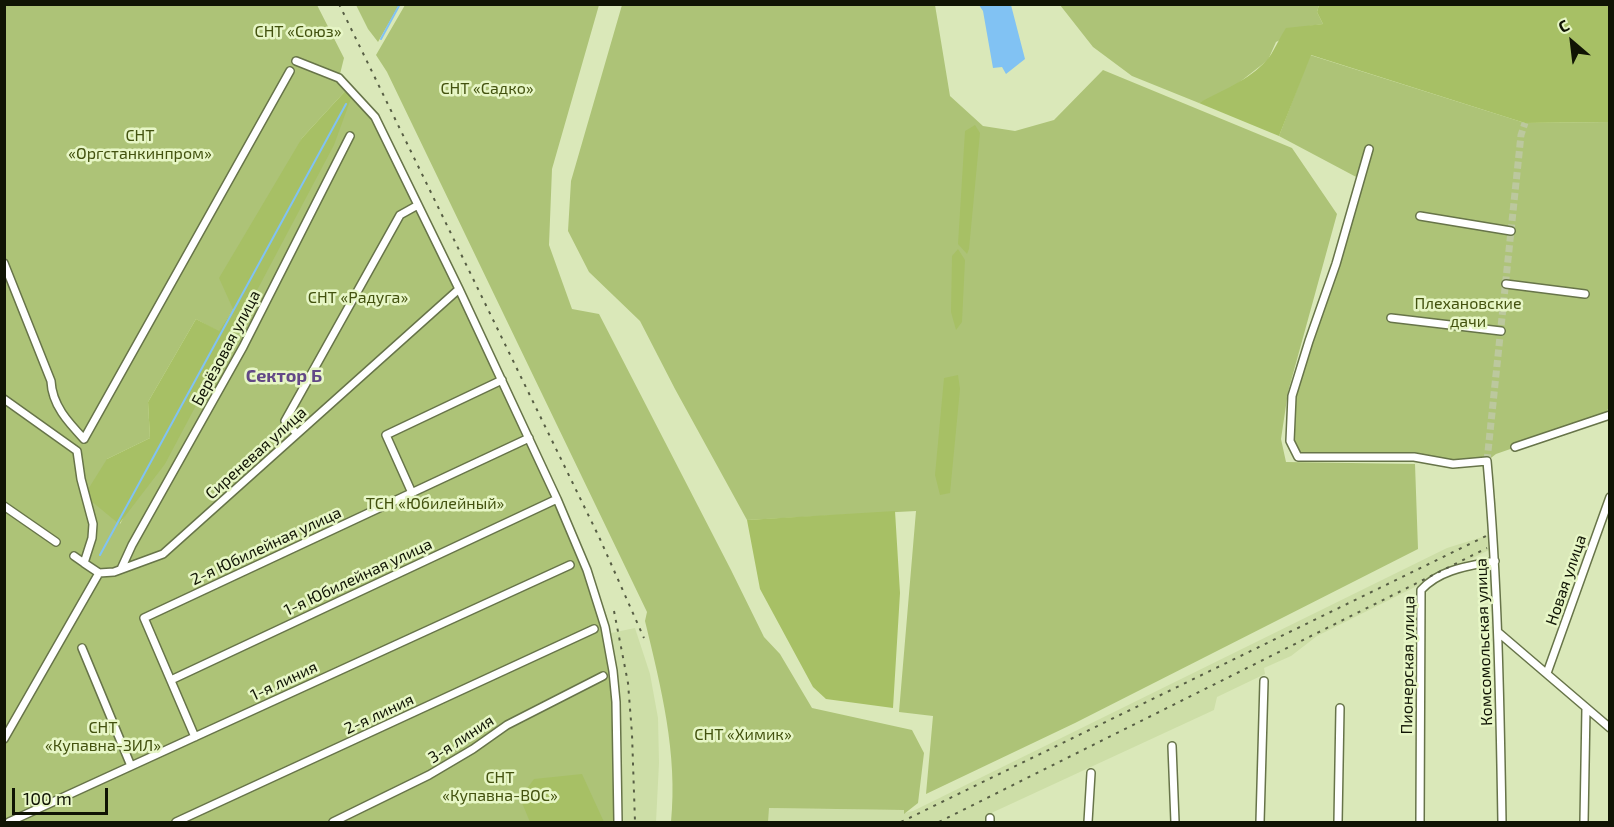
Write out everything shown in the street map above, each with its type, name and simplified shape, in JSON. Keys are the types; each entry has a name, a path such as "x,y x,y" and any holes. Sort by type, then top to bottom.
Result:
{"street":[{"path":"296,61 339,78 375,117 459,289 557,499 590,579 605,627 616,702 618,822"},
{"path":"4,263 51,381 52,393 59,409 84,439 290,71"},
{"name":"Берёзовая улица","path":"118,571 243,347 350,136"},
{"name":"Комсомольская улица","path":"1370,149 1293,396 1290,441 1298,456 1414,457 1453,464 1487,461 1499,633 1502,822"},
{"path":"297,434 285,421 400,215 418,205"},
{"path":"1420,216 1511,231"},
{"path":"1506,284 1585,294"},
{"name":"Сиреневая улица","path":"99,573 118,571 163,554 459,289"},
{"path":"1391,318 1501,331"},
{"path":"412,493 386,435 502,380"},
{"path":"4,399 77,451 81,479 93,524 92,538 84,563"},
{"path":"1515,447 1610,415"},
{"name":"2-я Юбилейная улица","path":"171,680 144,618 529,438"},
{"name":"Новая улица","path":"1547,673 1610,497"},
{"name":"1-я Юбилейная улица","path":"171,680 557,499"},
{"path":"4,506 56,542"},
{"path":"4,740 99,573 74,556"},
{"name":"Пионерская улица","path":"1420,822 1421,590 1429,582 1457,568 1495,561"},
{"name":"1-я линия","path":"9,822 570,565"},
{"name":"2-я линия","path":"176,822 594,629"},
{"path":"1499,633 1610,728"},
{"path":"82,648 131,766"},
{"name":"3-я линия","path":"333,822 429,775 473,749 507,725 603,676"},
{"path":"171,680 195,737"},
{"path":"1260,822 1264,681"},
{"path":"1338,822 1341,708"},
{"path":"1584,822 1586,708"},
{"path":"1172,746 1175,822"},
{"path":"1088,822 1091,773"}],"shaded area":[{"path":"1319,5 1609,5 1609,122 1525,123 1311,55 1279,136 1199,103 1260,67 1269,58 1286,28 1323,24 1317,12"},
{"path":"348,88 353,93 334,145 165,464 119,524 90,500 87,491 107,459 150,438 148,402 196,319 219,331 233,309 219,278 302,138"},
{"path":"975,125 980,133 967,254 958,244 965,131"},
{"path":"958,249 965,260 962,322 956,330 951,312 952,256"},
{"path":"958,375 960,389 950,493 940,495 935,475 944,378"},
{"path":"895,511 900,593 893,708 826,699 813,687 760,589 747,520"},
{"path":"1489,535 1489,550 1317,636 1291,656 1264,668 1265,674 1217,697 1214,710 987,815 986,822 768,822 768,808 904,810 904,813 913,811 1447,548"},
{"path":"635,628 650,674 658,718 659,763 656,822 621,822 620,701 611,633"},
{"path":"582,774 604,822 530,822 520,798 534,779"}],"green space":[{"path":"4,5 317,5 344,58 339,78 348,88 302,138 233,309 219,332 196,319 148,402 150,438 107,459 120,524 353,93 375,117 459,289 587,570 613,671 618,822 5,822"},
{"path":"356,5 399,5 378,42 368,29"},
{"path":"405,5 599,5 552,169 549,245 572,309 599,314 764,637 780,654 812,708 912,730 924,753 918,803 904,814 904,810 769,808 768,822 671,822 673,797 670,746 662,696 645,621 647,612 387,72 376,55"},
{"path":"622,5 935,5 950,96 983,126 1015,131 1054,120 1103,70 1292,148 1337,214 1288,392 1281,439 1286,462 1415,464 1418,549 1075,723 926,794 933,716 899,712 916,511 747,520 640,321 589,272 568,231 571,181"},
{"path":"1060,5 1319,5 1317,12 1323,24 1309,26 1276,42 1268,60 1232,88 1199,103 1132,76 1093,47"},
{"name":"Плехановские дачи","path":"1310,55 1525,123 1609,122 1610,404 1605,416 1496,454 1487,461 1414,457 1298,457 1290,441 1292,396 1360,179 1279,136"}],"water":[{"path":"979,5 1011,5 1025,59 1006,74 1002,67 993,68 983,11"}],"waterway":[{"path":"381,39 400,4"},
{"path":"100,555 346,104"}],"tunnel":[{"path":"1487,461 1521,135 1525,123"}],"railway":[{"path":"339,4 600,539 644,638"},
{"path":"901,822 1486,536"},
{"path":"939,822 1487,548"},
{"path":"614,611 628,683 635,822"}],"district":[{"name":"Сектор Б","path":"284,376"}],"park label":[{"name":"СНТ «Союз»","path":"298,32"},
{"name":"СНТ «Садко»","path":"487,89"},
{"name":"СНТ «Оргстанкинпром»","path":"140,145"},
{"name":"СНТ «Радуга»","path":"358,298"},
{"name":"ТСН «Юбилейный»","path":"435,504"},
{"name":"СНТ «Химик»","path":"743,735"},
{"name":"СНТ «Купавна-ЗИЛ»","path":"103,737"},
{"name":"СНТ «Купавна-ВОС»","path":"500,787"}]}
